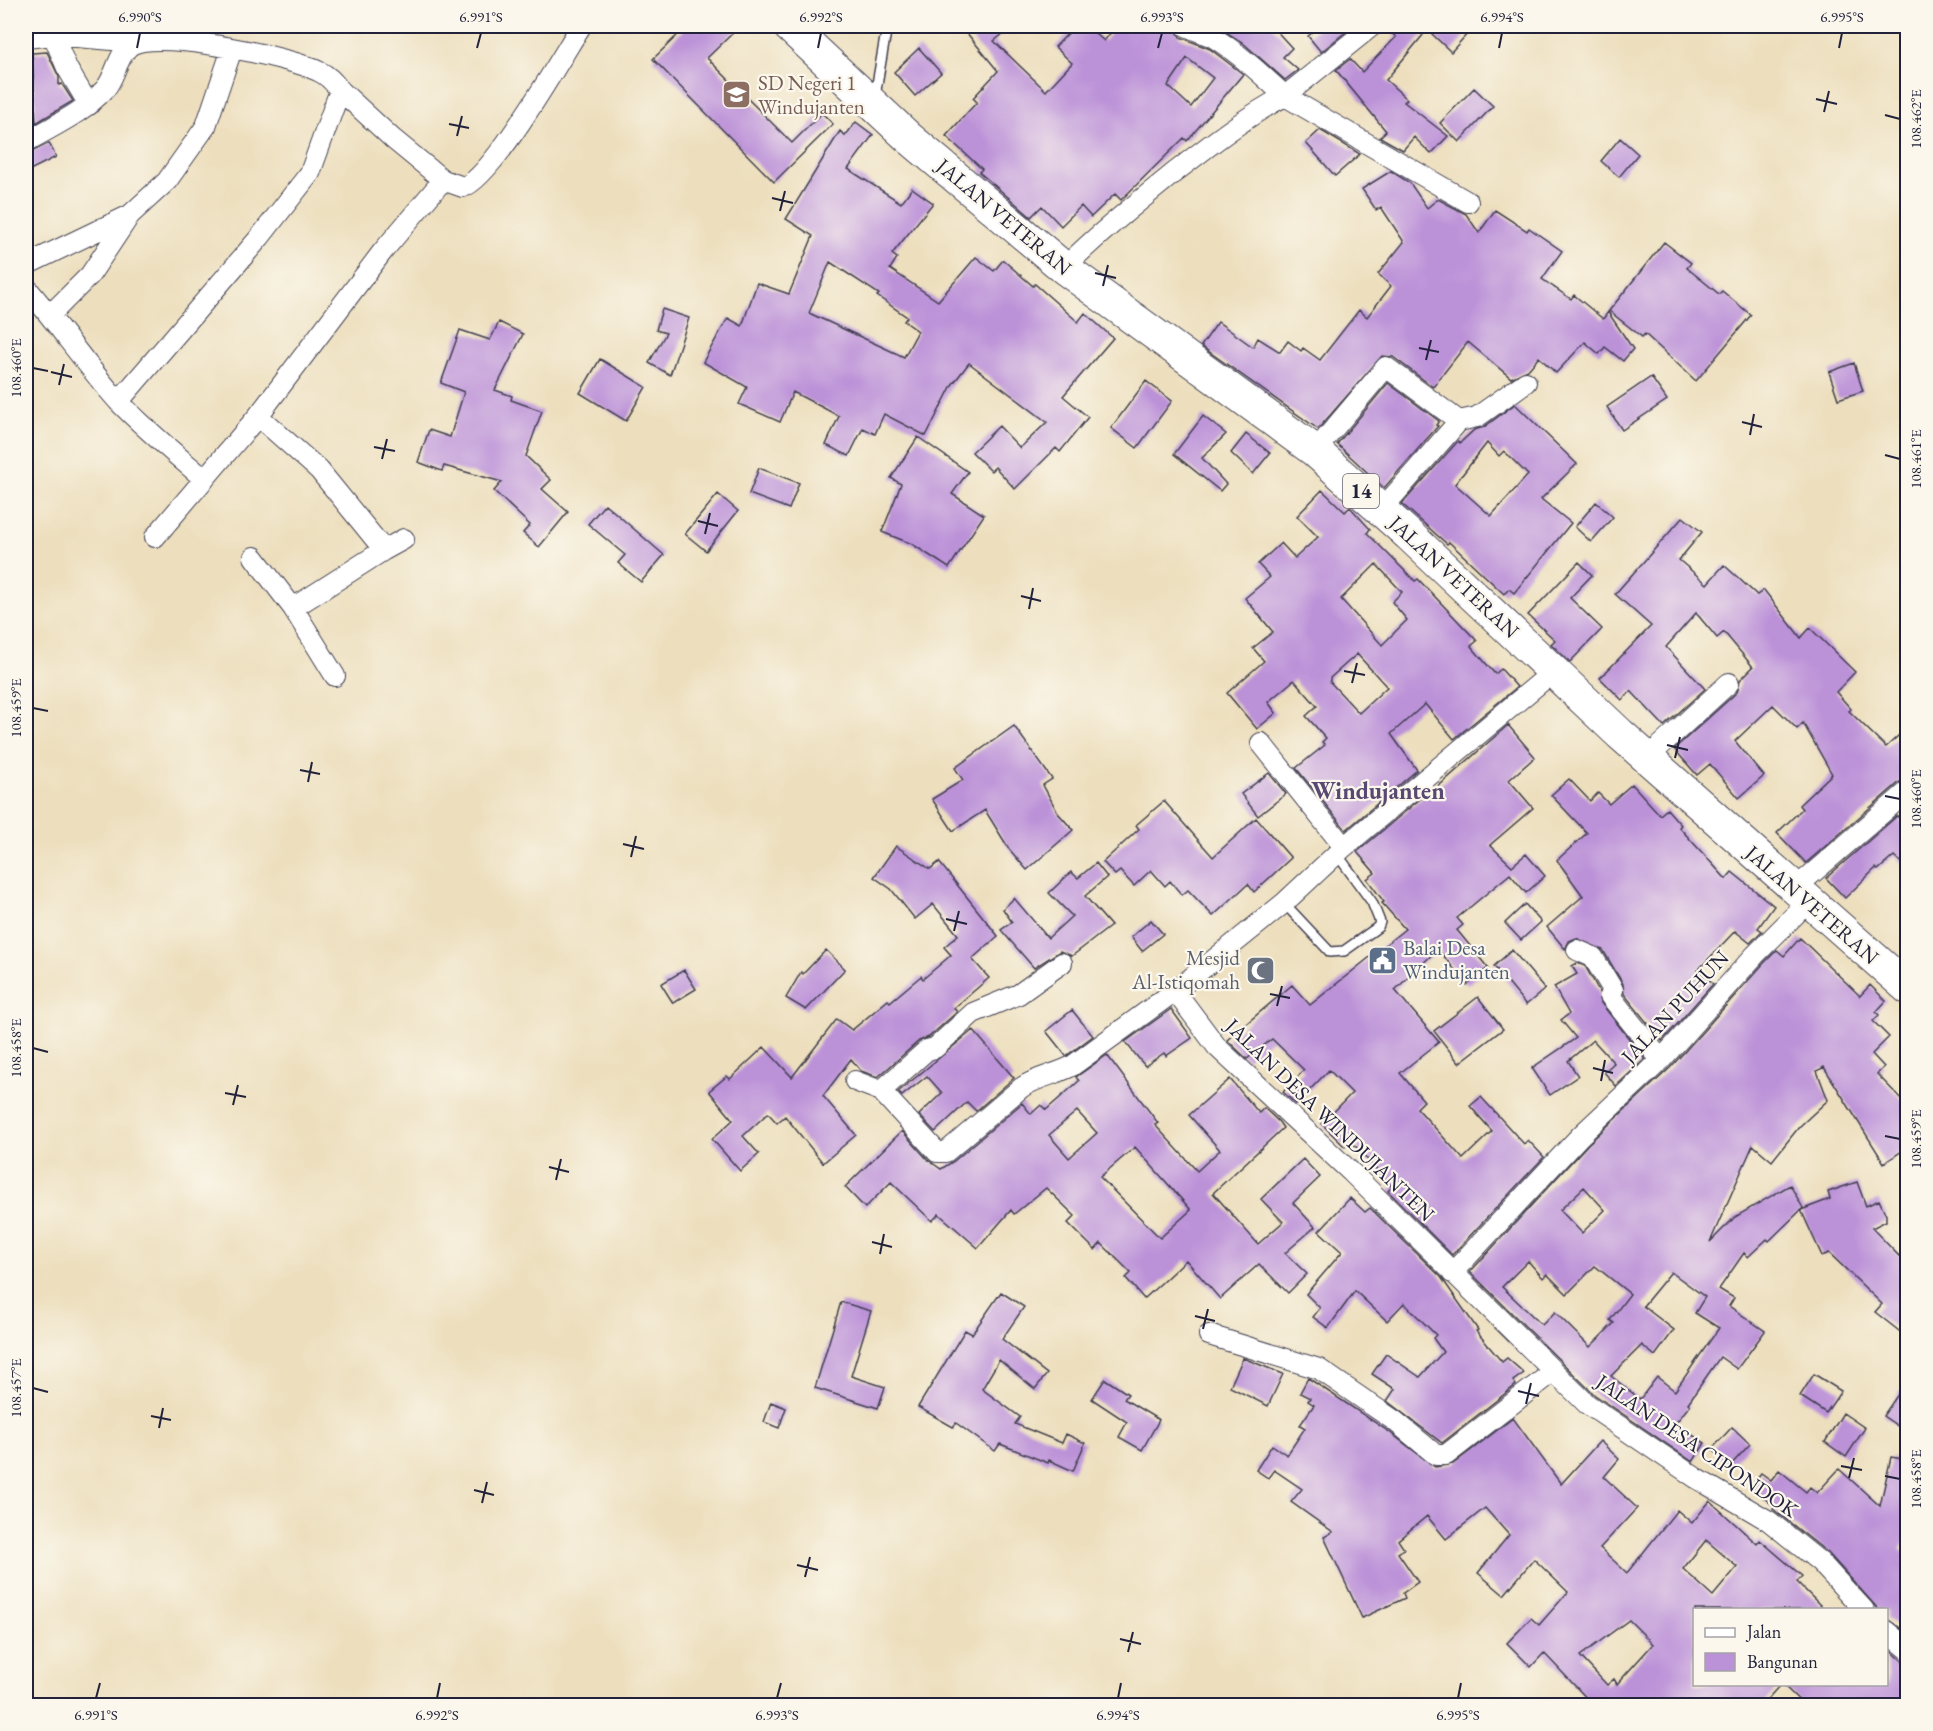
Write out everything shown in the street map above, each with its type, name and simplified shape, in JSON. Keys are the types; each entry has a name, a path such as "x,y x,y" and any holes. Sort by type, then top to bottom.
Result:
{"highway":[{"name":"JALAN VETERAN","path":"789,26 908,138 1064,268 1315,451 1382,509 1647,758 1908,988"}],"street":[{"path":"26,38 53,35 136,42 174,39 232,49 320,71 393,139 443,180 463,188 482,174 502,149 581,26"},
{"path":"1186,26 1203,35 1213,37 1285,96 1468,202"},
{"path":"1064,268 1102,230 1221,135 1255,111 1285,96 1372,26"},
{"path":"53,35 67,68 89,105"},
{"path":"26,142 89,105 107,87 125,50 136,42"},
{"path":"51,314 90,275 130,215 167,181 195,146 206,126 232,49"},
{"path":"119,401 260,237 310,173 340,90"},
{"path":"155,537 258,416 383,251 443,180"},
{"path":"26,265 130,215"},
{"path":"26,287 51,314 78,355 119,401 203,478"},
{"path":"1315,451 1386,367 1459,421"},
{"path":"1382,509 1459,421 1477,417 1526,382"},
{"path":"258,416 319,470 384,550"},
{"path":"293,608 404,539"},
{"path":"254,557 293,608 335,676"},
{"path":"855,1081 881,1090 937,1152 946,1152 1031,1080 1054,1076 1072,1066 1175,991 1284,903 1340,851 1554,671"},
{"path":"1647,758 1729,683"},
{"path":"1261,743 1340,851"},
{"name":"JALAN PUHUN","path":"1452,1273 1580,1136 1661,1060 1755,955 1801,896 1908,791"},
{"path":"1577,950 1593,957 1613,990 1610,996 1661,1060"},
{"path":"881,1090 927,1050 935,1048 973,1013 1019,994 1062,963"},
{"name":"JALAN DESA WINDUJANTEN","path":"1175,991 1217,1047 1352,1173 1503,1324"},
{"name":"JALAN DESA CIPONDOK","path":"1503,1324 1587,1404 1632,1436 1785,1533 1820,1562 1862,1608"},
{"path":"1209,1335 1318,1369 1395,1420 1432,1452 1441,1455 1446,1455 1553,1372"},
{"path":"1888,1632 1908,1649"}],"lane":[{"path":"873,104 887,26"},
{"path":"1284,903 1330,952 1344,951 1378,927 1380,922 1372,902 1340,851"}],"building":[{"path":"687,26 740,26 707,58 792,143 822,113 833,124 774,182 653,59"},
{"path":"961,26 1013,26 994,41 1046,91 1072,63 1055,47 1075,26 1087,26 1104,41 1116,26 1174,26 1180,37 1210,49 1243,74 1187,141 1184,138 1121,200 1115,194 1091,217 1081,206 1061,226 1042,206 1031,217 979,172 982,169 946,136 977,102 973,98 998,71","holes":["1187,58 1213,78 1191,107 1168,86"]},
{"path":"1216,26 1272,26 1292,48 1283,57 1298,70 1285,80 1242,42"},
{"path":"1321,26 1353,26 1321,52 1308,36"},
{"path":"1384,26 1412,26 1423,35 1386,80 1407,99 1404,102 1448,136 1431,154 1414,137 1403,150 1380,137 1386,131 1336,70 1350,59 1362,72 1396,37"},
{"path":"1440,26 1460,26 1468,33 1451,52 1432,34"},
{"path":"919,48 941,73 915,96 894,72"},
{"path":"47,52 59,77 59,85 62,84 73,101 36,123 32,53"},
{"path":"1474,88 1493,106 1459,142 1440,123"},
{"path":"26,104 36,123 26,128"},
{"path":"856,122 873,135 848,169 901,203 912,188 933,203 892,254 897,258 890,269 938,301 976,257 994,271 1003,260 1033,286 1035,284 1078,322 1085,313 1113,338 1063,396 1088,417 1060,452 1056,448 1015,489 995,467 991,471 972,452 999,426 1020,448 1047,422 969,363 952,385 926,436 884,414 875,434 863,428 849,456 826,445 839,416 793,392 780,422 739,404 747,387 703,362 728,318 742,326 757,283 789,294 813,236 786,219 840,131 845,136","holes":["830,262 879,294 877,296 907,317 904,321 918,331 904,357 809,313"]},
{"path":"1320,130 1360,154 1335,176 1306,143"},
{"path":"1620,138 1638,154 1619,177 1601,161"},
{"path":"49,143 56,157 26,172 26,154"},
{"path":"1391,171 1410,183 1427,208 1438,199 1466,214 1479,233 1495,210 1527,231 1529,228 1562,251 1542,279 1571,299 1574,295 1603,319 1608,312 1633,349 1623,361 1605,347 1599,354 1585,342 1556,373 1539,357 1528,370 1511,378 1468,342 1433,387 1393,357 1382,356 1318,429 1201,346 1218,322 1253,347 1258,338 1280,352 1288,341 1301,351 1303,348 1320,360 1359,310 1367,317 1391,286 1378,274 1404,242 1381,207 1376,210 1362,189"},
{"path":"1664,242 1691,263 1687,268 1719,294 1722,291 1751,315 1696,381 1645,334 1642,337 1609,311"},
{"path":"662,309 689,318 670,375 649,363 666,333 656,330"},
{"path":"499,322 523,334 495,390 512,396 511,400 542,411 526,456 551,480 542,489 568,512 539,547 523,533 530,525 494,491 502,482 444,466 442,471 418,462 429,430 450,437 464,392 441,383 460,330 490,340"},
{"path":"600,359 646,387 626,421 580,393"},
{"path":"1854,363 1863,391 1838,399 1829,372"},
{"path":"1651,377 1667,400 1622,430 1607,407"},
{"path":"1146,381 1172,401 1137,448 1111,428"},
{"path":"1388,383 1439,421 1436,425 1438,426 1384,488 1337,444"},
{"path":"1515,404 1577,464 1541,499 1571,523 1514,593 1509,589 1504,594 1449,542 1447,544 1402,504 1458,441 1460,443 1474,430 1484,427","holes":["1487,443 1499,456 1504,451 1528,475 1491,516 1455,484"]},
{"path":"1203,416 1226,434 1202,458 1226,484 1220,491 1174,454"},
{"path":"1246,434 1270,453 1253,474 1231,453"},
{"path":"918,437 968,472 952,494 984,515 949,568 912,544 882,532 901,484 891,478"},
{"path":"759,468 799,483 789,509 749,494"},
{"path":"1322,490 1345,512 1350,507 1370,529 1367,533 1415,581 1418,579 1477,641 1471,646 1495,674 1501,669 1517,687 1454,739 1425,704 1391,734 1417,770 1346,830 1296,768 1325,745 1322,742 1326,738 1306,716 1317,706 1294,680 1268,702 1276,713 1257,729 1227,693 1264,661 1253,648 1273,632 1245,598 1270,577 1258,564 1281,543 1295,558 1318,537 1297,516","holes":["1376,564 1402,592 1392,602 1407,620 1382,645 1341,599","1357,654 1387,687 1359,713 1330,682 1330,678"]},
{"path":"718,494 738,511 706,551 685,534"},
{"path":"1596,502 1613,517 1591,542 1575,527"},
{"path":"605,504 664,555 641,582 618,563 625,555 588,524"},
{"path":"1683,517 1702,532 1679,560 1707,584 1724,565 1757,595 1764,590 1801,638 1810,628 1855,672 1836,692 1851,709 1849,711 1886,747 1908,727 1908,779 1900,782 1806,863 1777,833 1802,809 1799,805 1832,774 1803,723 1797,729 1773,705 1735,741 1764,776 1739,798 1710,764 1697,775 1674,749 1737,692 1740,680 1753,667 1724,632 1717,638 1696,613 1666,647 1705,689 1664,726 1631,691 1622,700 1600,678 1651,626 1615,594"},
{"path":"1579,562 1592,575 1570,598 1602,629 1570,662 1551,644 1555,640 1528,615"},
{"path":"1508,725 1535,757 1509,780 1533,808 1490,845 1512,866 1526,854 1545,876 1526,893 1510,874 1457,918 1463,925 1457,930 1488,968 1467,985 1438,949 1395,990 1439,1042 1400,1073 1424,1101 1417,1108 1463,1159 1492,1131 1470,1106 1481,1097 1524,1144 1528,1140 1544,1157 1452,1255 1388,1191 1392,1187 1351,1141 1345,1147 1322,1124 1352,1093 1329,1070 1296,1104 1283,1092 1304,1070 1272,1039 1247,1059 1227,1040 1292,985 1310,1005 1405,929 1382,903 1384,902 1367,879 1375,873 1357,852 1432,789 1433,791"},
{"path":"1014,726 1052,779 1043,785 1058,813 1073,830 1027,870 1009,849 985,810 953,831 932,799 963,780 955,768"},
{"path":"1269,773 1286,794 1258,816 1241,794"},
{"path":"1569,779 1590,801 1598,793 1609,804 1632,784 1660,815 1667,809 1681,825 1679,827 1726,879 1732,872 1774,906 1758,928 1762,931 1750,943 1735,931 1698,970 1713,984 1662,1041 1624,994 1623,984 1603,950 1576,938 1569,941 1565,949 1547,927 1583,896 1557,860 1587,833 1551,795"},
{"path":"1164,801 1213,857 1256,818 1291,858 1254,892 1248,884 1213,916 1188,890 1182,895 1170,881 1165,886 1151,870 1134,886 1120,871 1115,875 1103,862 1139,829 1136,825"},
{"path":"1897,816 1908,827 1908,869 1894,856 1878,870 1876,868 1845,898 1826,878"},
{"path":"896,846 930,869 939,862 998,936 972,959 989,978 954,1008 957,1012 929,1037 919,1041 878,1077 861,1071 851,1059 823,1096 856,1135 823,1163 785,1116 777,1123 768,1113 743,1136 759,1154 740,1171 712,1139 733,1120 709,1091 727,1076 730,1079 764,1047 792,1077 837,1019 852,1030 921,976 923,979 951,955 944,947 958,935 933,904 915,919 891,889 874,877"},
{"path":"1096,863 1107,877 1085,896 1111,926 1072,956 1060,951 1034,968 1001,930 1012,922 1003,909 1014,898 1048,938 1072,916 1049,893 1071,872 1078,878"},
{"path":"1525,904 1541,922 1521,940 1505,923"},
{"path":"1151,920 1163,934 1142,951 1131,937"},
{"path":"1800,938 1860,996 1870,985 1886,1001 1876,1012 1879,1015 1873,1021 1889,1037 1872,1054 1884,1067 1877,1074 1908,1106 1908,1147 1884,1163 1824,1067 1817,1071 1828,1100 1799,1127 1772,1161 1753,1145 1710,1242 1735,1217 1790,1185 1803,1208 1769,1241 1767,1239 1748,1257 1744,1253 1719,1289 1734,1298 1729,1306 1765,1331 1737,1369 1720,1357 1688,1403 1690,1405 1675,1424 1705,1443 1693,1462 1595,1395 1470,1272 1588,1144 1670,1068 1764,963 1777,950 1784,956","holes":["1584,1187 1605,1210 1582,1233 1560,1210","1528,1261 1543,1278 1547,1274 1567,1294 1595,1266 1630,1294 1610,1320 1614,1323 1590,1347 1555,1312 1542,1325 1502,1287","1671,1272 1705,1297 1695,1313 1719,1328 1675,1391 1657,1377 1640,1399 1611,1376 1642,1345 1655,1356 1674,1330 1643,1306"]},
{"path":"826,950 845,969 806,1010 786,998 801,972 803,974"},
{"path":"1512,950 1545,989 1526,1005 1494,966"},
{"path":"1577,963 1585,966 1599,991 1601,1003 1645,1059 1616,1086 1604,1072 1614,1063 1593,1040 1568,1061 1578,1076 1550,1095 1532,1068 1576,1038 1561,1020 1569,1014 1554,987 1577,974 1572,966"},
{"path":"684,970 696,989 673,1003 661,984"},
{"path":"1478,997 1503,1029 1459,1063 1434,1031"},
{"path":"1171,1009 1192,1038 1166,1056 1164,1053 1145,1066 1125,1042"},
{"path":"1072,1010 1093,1036 1066,1056 1046,1031"},
{"path":"973,1030 1014,1078 976,1111 967,1102 935,1132 919,1115 942,1093 927,1076 902,1096 898,1092"},
{"path":"1107,1055 1158,1123 1155,1125 1197,1171 1220,1150 1189,1115 1230,1079 1259,1113 1264,1108 1283,1128 1213,1193 1258,1244 1283,1222 1261,1199 1303,1159 1320,1177 1293,1203 1315,1227 1285,1253 1307,1274 1288,1293 1259,1264 1220,1299 1186,1260 1144,1299 1126,1278 1131,1273 1101,1243 1095,1250 1068,1223 1075,1216 1046,1188 1014,1214 1011,1210 978,1248 939,1214 932,1221 891,1182 865,1208 845,1187 902,1131 928,1160 941,1169 954,1161 1022,1103 1031,1114 1041,1105 1046,1110 1079,1081 1076,1077","holes":["1077,1111 1097,1133 1069,1158 1049,1135","1135,1147 1191,1210 1160,1238 1100,1177"]},
{"path":"1857,1182 1866,1206 1879,1200 1886,1215 1886,1221 1872,1228 1899,1256 1908,1245 1908,1338 1875,1312 1882,1304 1829,1253 1822,1256 1801,1210 1830,1199 1828,1192"},
{"path":"1350,1198 1365,1212 1370,1208 1441,1277 1478,1330 1476,1331 1502,1362 1507,1358 1524,1373 1513,1381 1516,1385 1442,1443 1387,1401 1395,1389 1372,1374 1386,1354 1420,1377 1443,1352 1433,1338 1436,1335 1404,1303 1387,1321 1355,1291 1328,1328 1313,1317 1320,1308 1306,1294 1342,1252 1319,1231"},
{"path":"1001,1292 1024,1307 1002,1339 1047,1374 1035,1389 999,1360 982,1389 1020,1417 1015,1424 1062,1443 1066,1434 1085,1443 1073,1471 1049,1460 1048,1463 1000,1444 995,1451 956,1423 953,1427 918,1407 965,1330 972,1334"},
{"path":"841,1302 871,1311 851,1376 885,1387 878,1408 815,1388"},
{"path":"1243,1358 1283,1374 1268,1406 1230,1387"},
{"path":"1814,1374 1841,1391 1826,1413 1800,1396"},
{"path":"1308,1378 1388,1431 1435,1467 1453,1464 1513,1418 1561,1484 1600,1441 1619,1459 1604,1477 1637,1508 1600,1548 1627,1573 1677,1510 1692,1523 1710,1501 1757,1544 1760,1540 1802,1576 1797,1582 1823,1608 1693,1608 1693,1686 1779,1686 1761,1706 1594,1706 1544,1653 1531,1667 1507,1643 1531,1618 1539,1625 1568,1592 1534,1559 1504,1595 1478,1573 1509,1535 1485,1508 1446,1539 1427,1516 1398,1540 1404,1549 1398,1553 1418,1582 1403,1593 1405,1598 1362,1618 1324,1537 1333,1532 1291,1502 1302,1489 1274,1470 1268,1478 1256,1470 1272,1445 1287,1455 1305,1428 1300,1425 1314,1405 1308,1401 1310,1398 1300,1393","holes":["1706,1540 1737,1567 1713,1596 1683,1569","1629,1620 1653,1644 1617,1684 1614,1679 1607,1685 1580,1656"]},
{"path":"1105,1379 1128,1394 1124,1399 1159,1420 1142,1450 1119,1437 1127,1422 1092,1399"},
{"path":"1908,1380 1908,1433 1883,1416"},
{"path":"771,1402 786,1408 779,1428 764,1422"},
{"path":"1843,1413 1865,1428 1846,1457 1825,1442"},
{"path":"1732,1427 1750,1444 1730,1466 1712,1449"},
{"path":"1891,1457 1908,1460 1908,1540 1900,1549 1908,1556 1908,1633 1888,1620 1888,1608 1877,1608 1828,1553 1773,1509 1775,1507 1750,1487 1761,1473 1771,1480 1779,1470 1806,1492 1810,1487 1817,1493 1839,1469 1880,1506"},
{"path":"1888,1648 1908,1666 1908,1706 1805,1706 1784,1686 1888,1686"}],"place":[{"name":"SD Negeri 1 Windujanten","path":"737,95"},
{"name":"Balai Desa Windujanten","path":"1382,960"},
{"name":"Mesjid Al-Istiqomah","path":"1261,970"}],"district":[{"name":"Windujanten","path":"1378,791"}]}
